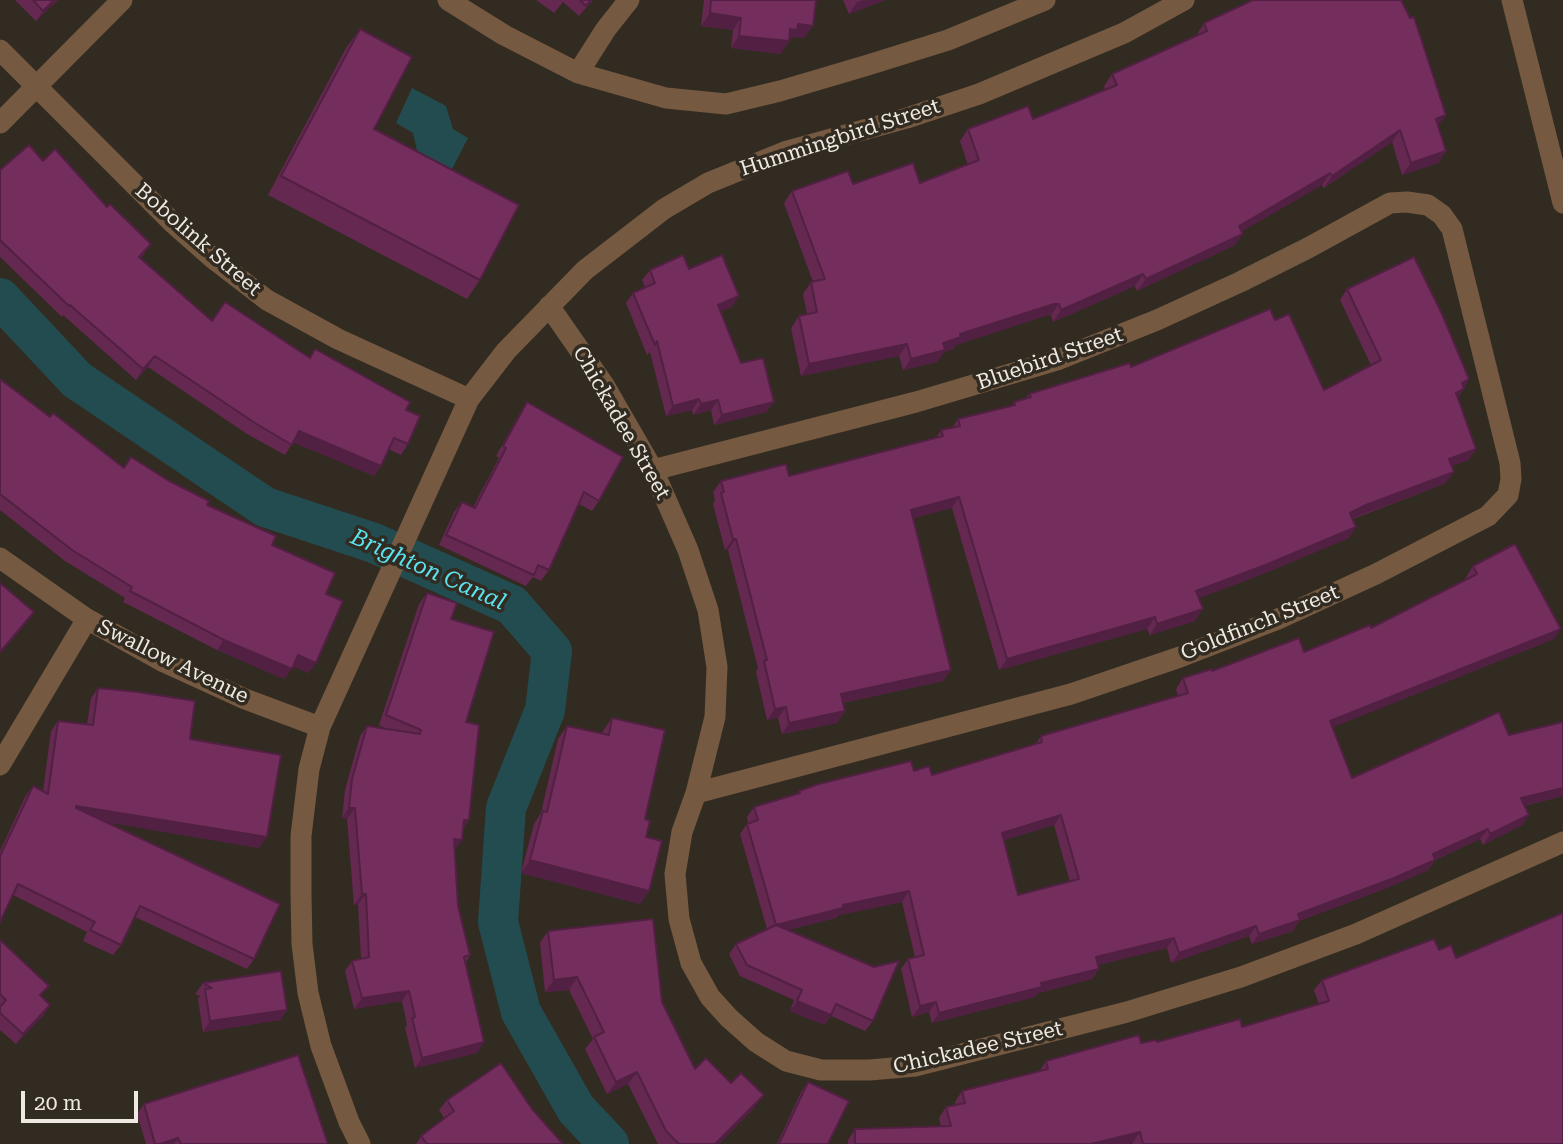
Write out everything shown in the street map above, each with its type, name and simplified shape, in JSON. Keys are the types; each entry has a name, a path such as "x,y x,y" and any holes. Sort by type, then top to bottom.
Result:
{"street":[{"path":"0,123 122,0"},
{"path":"447,0 504,35 578,73 666,98 726,104 780,92 948,40 1045,0"},
{"path":"578,73 606,29 629,0"},
{"name":"Hummingbird Street","path":"360,1144 321,1046 308,993 302,944 302,836 309,769 320,727 470,398 506,351 585,270 664,209 708,183 787,151 907,118 979,94 1124,33 1184,0"},
{"path":"1512,0 1563,203"},
{"name":"Bobolink Street","path":"0,50 173,223 267,300 338,339 470,398"},
{"name":"Bluebird Street","path":"653,470 916,402 1057,360 1157,320 1240,282 1390,203 1428,205"},
{"name":"Goldfinch Street","path":"696,793 1071,694 1180,657 1278,619 1387,568 1488,516 1508,495 1510,463 1452,229 1442,215 1428,205"},
{"name":"Chickadee Street","path":"548,306 604,385 653,470 688,550 708,610 717,667 715,717 696,793 682,832 676,874 678,919 691,963 710,997 756,1042 786,1061 821,1070 915,1066 1140,1008 1241,977 1356,934 1563,842"},
{"name":"Swallow Avenue","path":"0,558 87,619 164,662 245,699 320,727"},
{"path":"0,765 87,619"}],"water":[{"path":"412,88 446,106 453,129 468,138 452,169 418,155 413,133 396,123"}],"building":[{"path":"33,0 54,0 43,11"},
{"path":"580,0 591,0 586,6"},
{"path":"711,0 816,0 813,26 798,24 797,30 790,29 789,41 739,36 741,18 710,13"},
{"path":"1253,0 1401,0 1410,18 1414,17 1446,115 1436,119 1446,151 1411,163 1400,130 1332,176 1330,173 1239,226 1243,234 1146,279 1143,274 1061,310 1059,304 1054,304 960,334 961,337 943,343 945,350 911,359 907,344 809,364 799,316 817,312 811,282 825,279 792,191 848,171 853,184 913,163 920,183 979,160 968,129 1028,106 1033,119 1117,85 1112,74 1207,31 1204,23"},
{"path":"360,29 412,57 374,129 519,205 480,280 281,176"},
{"path":"29,145 43,161 55,149 107,207 110,204 151,244 139,257 212,321 225,302 310,358 315,349 410,402 406,410 420,416 408,444 394,438 381,466 299,431 292,445 155,356 143,369 69,306 0,240 0,170"},
{"path":"683,255 689,269 722,255 739,296 718,305 741,363 763,358 774,402 722,415 718,400 701,404 699,399 673,406 657,341 655,345 633,293 655,283 650,270"},
{"path":"1414,257 1469,379 1462,383 1464,389 1456,393 1476,449 1449,459 1454,472 1350,513 1356,527 1196,591 1203,609 1157,624 1155,617 1007,659 959,497 911,510 951,670 841,694 845,711 789,723 786,707 775,709 764,661 767,660 736,539 733,539 721,493 724,492 721,481 786,464 789,476 943,436 941,430 960,426 958,419 1015,405 1014,402 1031,397 1029,394 1130,363 1131,367 1270,309 1275,320 1289,314 1324,390 1381,360 1347,289"},
{"path":"0,379 50,417 53,413 124,468 131,457 169,481 209,501 207,505 276,536 272,545 335,573 326,594 343,601 316,663 298,655 292,669 224,640 130,591 132,587 72,550 0,494"},
{"path":"527,402 623,457 599,501 584,492 549,570 538,565 534,575 446,535 462,502 475,508 506,448 503,446"},
{"path":"1515,544 1561,629 1330,721 1352,778 1499,712 1509,735 1563,722 1563,788 1521,798 1529,815 1490,834 1488,829 1433,854 1435,860 1394,878 1298,914 1300,920 1259,934 1256,926 1179,953 1174,938 1096,957 1099,969 1041,983 1042,987 939,1013 936,1002 920,1006 908,959 924,955 909,891 843,905 843,908 776,925 747,824 758,820 754,807 800,793 799,791 819,784 911,761 914,771 929,766 932,775 1042,742 1041,736 1188,693 1183,678 1212,671 1299,638 1304,652 1370,625 1371,628 1477,574 1473,566","holes":["1061,815 1079,879 1018,895 1002,833"]},
{"path":"0,583 34,612 0,652"},
{"path":"427,593 457,603 451,619 494,632 466,722 479,725 469,820 464,820 462,840 454,839 458,906 470,955 464,957 484,1042 422,1058 412,1018 415,1017 409,991 362,998 352,961 369,957 366,894 362,894 355,808 349,808 352,779 367,726 420,734 421,730 386,715"},
{"path":"98,688 195,701 190,739 281,755 267,837 76,806 280,904 254,959 140,906 121,945 90,930 95,922 18,884 0,922 0,856 33,786 48,794 58,721 93,725"},
{"path":"612,718 665,730 645,819 650,821 646,837 662,841 649,891 530,860 543,811 547,812 567,726 609,735"},
{"path":"1563,913 1563,1144 1143,1144 1140,1132 1091,1144 855,1144 855,1129 951,1126 946,1107 965,1103 962,1091 1048,1069 1046,1061 1139,1035 1141,1043 1157,1042 1240,1019 1242,1027 1329,1001 1322,980 1434,939 1439,950 1451,945 1456,958"},
{"path":"653,919 662,1002 695,1069 706,1058 731,1083 741,1073 764,1095 715,1144 679,1144 666,1131 637,1072 616,1082 594,1037 604,1032 577,977 554,980 548,931"},
{"path":"776,925 874,967 899,961 873,1021 836,1004 831,1015 797,1001 802,990 747,965 736,944"},
{"path":"0,940 49,986 40,995 50,1005 23,1034 0,1013 0,1007 6,1000 0,994"},
{"path":"281,971 287,1010 210,1021 205,989 212,988 203,983"},
{"path":"298,1055 328,1144 181,1144 178,1138 155,1144 144,1104"},
{"path":"501,1063 532,1109 563,1144 427,1144 421,1136 454,1111 447,1100"},
{"path":"808,1082 849,1101 828,1144 779,1144"}],"waterway":[{"name":"Brighton Canal","path":"0,298 77,380 265,507 374,543 512,605 552,651 545,710 506,808 498,922 521,1012 576,1109 609,1144"}]}
